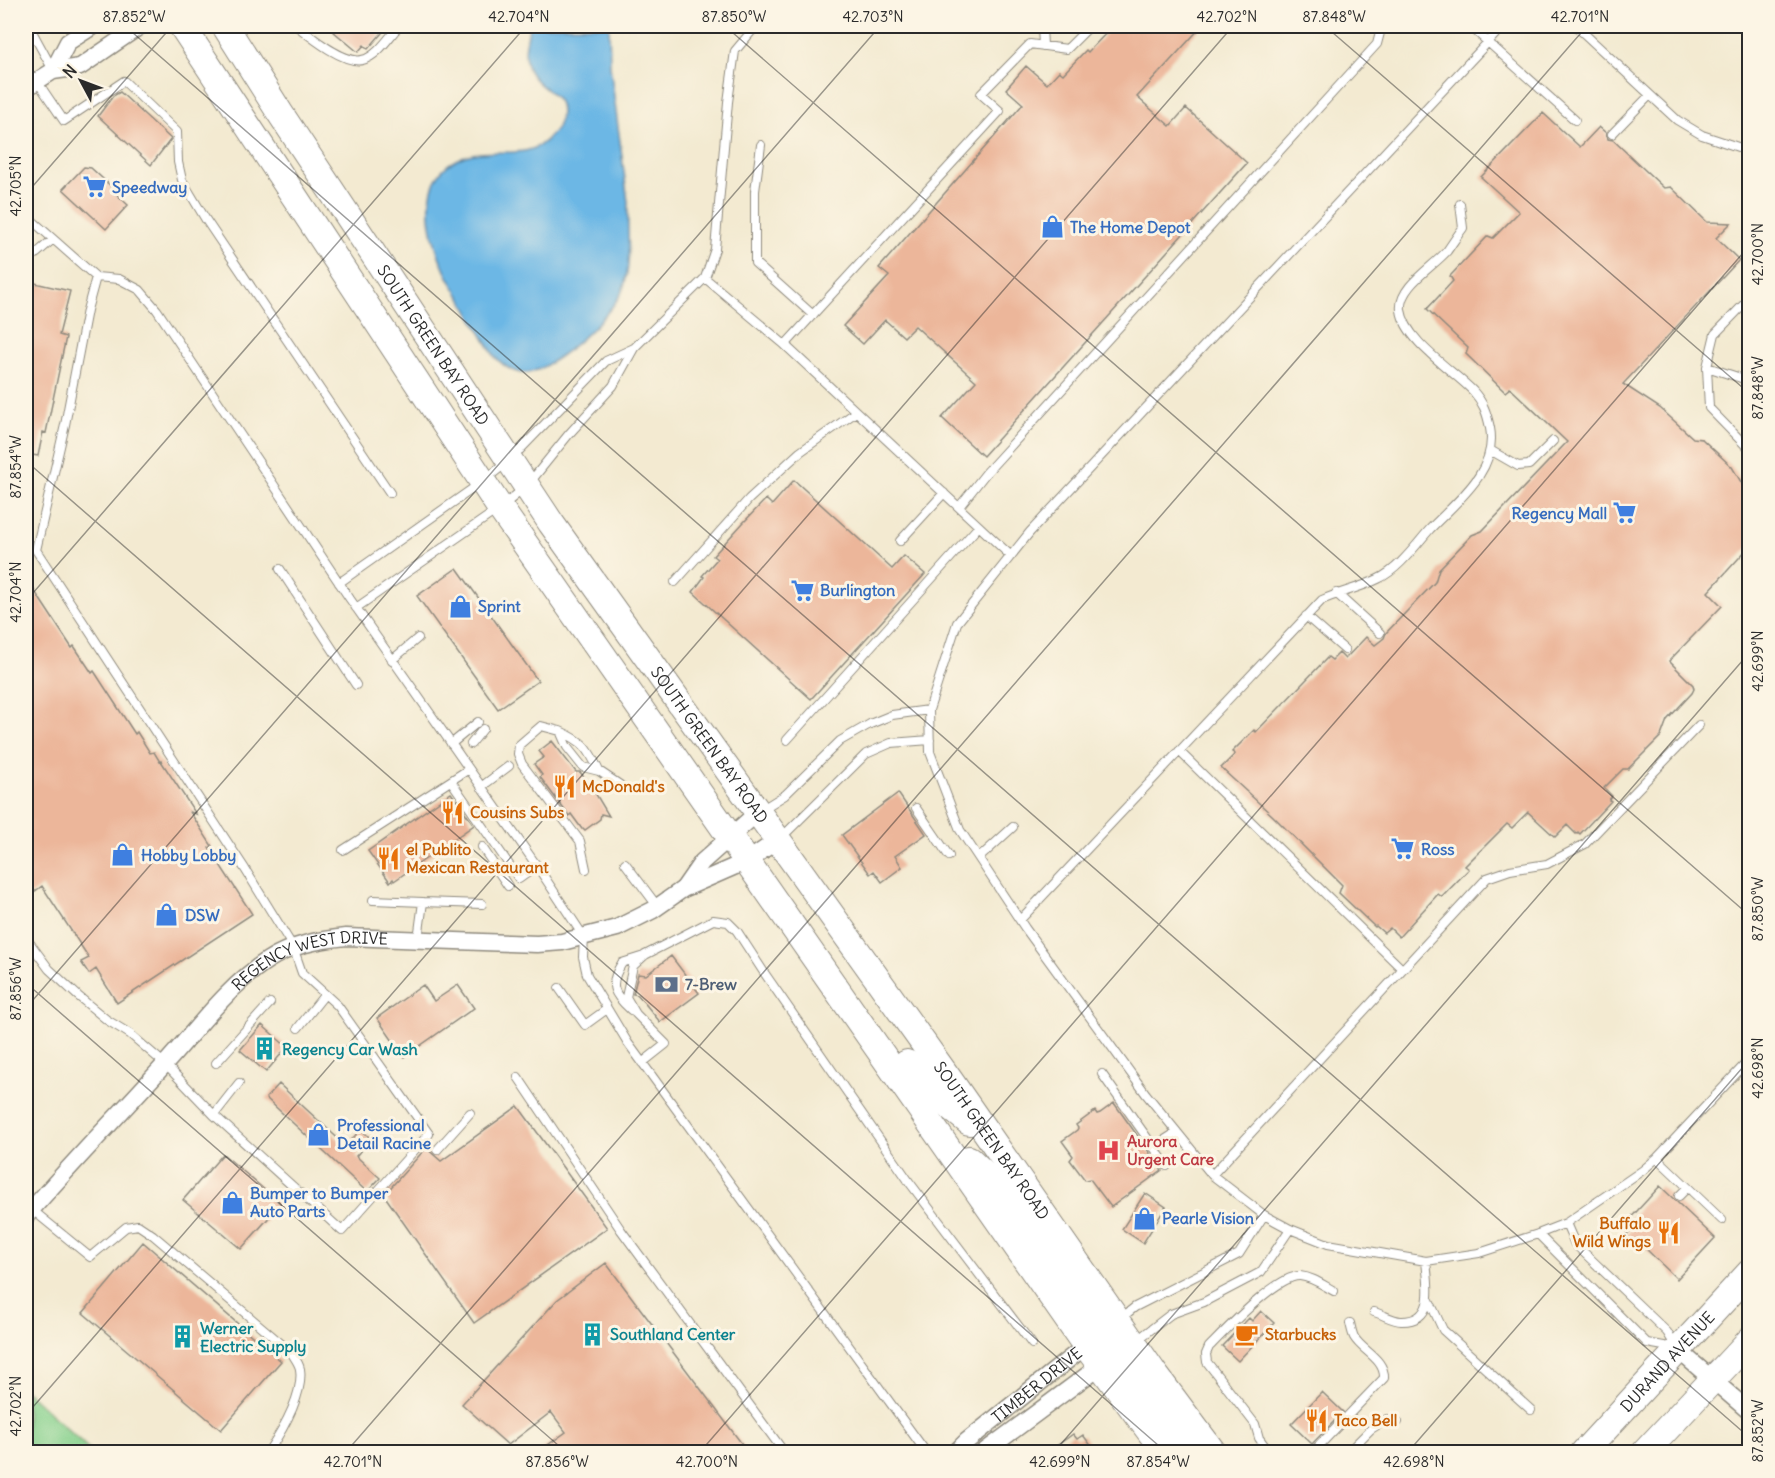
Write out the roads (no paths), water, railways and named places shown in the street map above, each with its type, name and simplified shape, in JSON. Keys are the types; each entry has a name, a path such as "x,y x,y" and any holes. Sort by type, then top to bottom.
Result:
{"main road":[{"name":"SOUTH GREEN BAY ROAD","path":"182,26 352,285 409,347 477,451 497,470 511,498 635,640 742,825"},
{"path":"206,26 261,117 309,158"},
{"name":"SOUTH GREEN BAY ROAD","path":"225,26 309,158 497,470 584,629 636,682 742,825"},
{"path":"742,825 778,840"},
{"path":"742,825 751,859 772,873 923,1085 993,1141"},
{"name":"SOUTH GREEN BAY ROAD","path":"778,840 993,1141 1110,1343 1165,1452"},
{"name":"SOUTH GREEN BAY ROAD","path":"751,859 929,1122 1110,1343 1213,1452"},
{"name":"DURAND AVENUE","path":"1584,1452 1749,1272"},
{"path":"1645,1452 1749,1340"},
{"path":"1110,1343 1162,1416 1199,1452"}],"street":[{"path":"53,71 68,42 93,26"},
{"path":"30,81 53,71 80,67 140,26"},
{"name":"REGENCY WEST DRIVE","path":"683,889 702,862 742,825"},
{"name":"REGENCY WEST DRIVE","path":"27,1210 247,975 269,959 293,947 319,940 346,937 537,944 584,938 637,919 683,889 751,859 778,840"},
{"name":"TIMBER DRIVE","path":"956,1452 967,1441 1110,1343"},
{"name":"TIMBER DRIVE","path":"984,1452 1110,1343"},
{"path":"1677,1349 1749,1412"}],"lane":[{"path":"29,26 53,71"},
{"path":"297,26 317,42 350,60 363,60 379,50 399,26"},
{"path":"356,608 511,498 613,386 634,348 705,278 715,249 728,102 735,51 756,26"},
{"path":"1042,26 1043,45"},
{"path":"785,345 1000,111 981,94 1030,44 1067,49 1090,26"},
{"path":"959,507 994,464 1377,44 1381,29 1379,26"},
{"path":"1470,26 1575,120"},
{"path":"1503,26 1059,501 957,623 929,710 930,752 960,830 1020,920 1146,1094 1212,1175 1264,1215 1290,1229 1328,1244 1426,1261 1479,1253 1566,1223 1643,1170 1749,1059"},
{"path":"1576,26 1677,120 1702,135 1749,152"},
{"path":"30,81 63,121 124,81 177,132 178,162 182,180 390,493"},
{"path":"1612,134 1650,95"},
{"path":"761,145 755,191 755,263 813,315"},
{"path":"1020,920 1322,600 1377,579 1394,568 1465,494 1483,470 1490,450 1491,435 1487,411 1474,392 1419,341 1407,325 1401,310 1402,296 1446,251 1463,228 1460,204"},
{"path":"26,215 96,277 119,279 140,291 157,310 339,583 537,866 584,938 583,957 587,975 628,1043 926,1452"},
{"path":"26,259 37,254 52,240"},
{"path":"26,938 49,969 78,996 106,1020 130,1034 165,1064 214,1115 342,1231 429,1134 338,1006 302,973 293,947 245,869 36,550 96,277"},
{"path":"705,278 785,345 1011,556"},
{"path":"1749,298 1715,334 1707,367 1709,408 1749,450"},
{"path":"339,583 497,470 606,361 634,348"},
{"path":"1707,367 1749,381"},
{"path":"675,582 749,498 800,452 856,412"},
{"path":"1490,450 1518,466 1528,465 1553,441"},
{"path":"900,541 944,493"},
{"path":"787,740 979,526"},
{"path":"280,569 356,685"},
{"path":"1336,593 1380,633"},
{"path":"1306,616 1345,650"},
{"path":"392,660 418,638"},
{"path":"742,825 785,795 840,741 892,715 929,710"},
{"path":"1212,1175 1401,968 1487,878 1510,870 1547,864 1585,844 1699,725"},
{"path":"451,744 481,726 471,744"},
{"path":"586,869 580,841 522,764 518,754 519,745 541,726 560,731 580,741 598,771"},
{"path":"560,731 567,747 583,767 598,771 620,785"},
{"path":"778,840 866,754 891,743 930,740"},
{"path":"1179,751 1401,968"},
{"path":"481,786 509,766"},
{"path":"343,850 469,769"},
{"path":"451,781 519,879 537,866"},
{"path":"916,808 949,856"},
{"path":"979,858 1014,827"},
{"path":"482,848 508,886"},
{"path":"625,863 658,907"},
{"path":"373,900 482,904"},
{"path":"418,939 423,902"},
{"path":"636,1014 627,997 633,966 645,956 713,920 728,922 737,931 910,1183 1032,1344"},
{"path":"642,1062 666,1044 617,997 614,990 617,970 622,963 631,958 645,956"},
{"path":"558,988 585,1025 607,1009"},
{"path":"298,1028 325,994"},
{"path":"216,1063 270,1003"},
{"path":"1102,1074 1167,1166"},
{"path":"518,1077 621,1230 784,1452"},
{"path":"214,1115 239,1083"},
{"path":"437,1150 470,1113"},
{"path":"1155,1146 1177,1131"},
{"path":"1656,1158 1722,1220"},
{"path":"1679,1196 1687,1188"},
{"path":"27,1210 90,1257 126,1227 138,1225 153,1235 291,1352 300,1366 300,1382 287,1423 268,1452"},
{"path":"1110,1343 1135,1307 1239,1254 1264,1215"},
{"path":"1566,1223 1575,1244 1667,1332 1677,1349"},
{"path":"1110,1343 1153,1329 1171,1314 1204,1302 1262,1272 1290,1229"},
{"path":"1538,1234 1647,1343 1677,1349"},
{"path":"1426,1261 1429,1300 1443,1330 1531,1410"},
{"path":"1269,1452 1259,1438 1255,1424 1207,1362 1206,1354 1209,1347 1250,1306 1287,1280 1298,1276 1318,1282 1334,1291"},
{"path":"1374,1312 1400,1321 1416,1318 1424,1312 1429,1300"},
{"path":"1313,1452 1384,1378 1381,1365 1353,1336 1350,1323"},
{"path":"1348,1452 1371,1429 1388,1419 1398,1422"}],"water":[{"path":"530,26 609,26 610,66 628,202 628,267 623,289 608,312 596,325 552,362 538,370 522,373 509,369 495,357 447,274 432,233 430,199 434,184 442,171 455,161 473,154 533,149 542,144 557,128 561,106 554,95 536,81 526,63 526,44"}],"place":[{"name":"Speedway","path":"94,187"},
{"name":"The Home Depot","path":"1052,227"},
{"name":"Regency Mall","path":"1625,513"},
{"name":"Burlington","path":"802,590"},
{"name":"Sprint","path":"460,606"},
{"name":"McDonald's","path":"564,786"},
{"name":"Cousins Subs","path":"452,812"},
{"name":"Ross","path":"1403,849"},
{"name":"Hobby Lobby","path":"123,855"},
{"name":"el Publito Mexican Restaurant","path":"388,858"},
{"name":"DSW","path":"167,915"},
{"name":"7-Brew","path":"667,984"},
{"name":"Regency Car Wash","path":"264,1049"},
{"name":"Professional Detail Racine","path":"319,1134"},
{"name":"Aurora Urgent Care","path":"1109,1150"},
{"name":"Bumper to Bumper Auto Parts","path":"232,1202"},
{"name":"Pearle Vision","path":"1144,1218"},
{"name":"Buffalo Wild Wings","path":"1669,1232"},
{"name":"Southland Center","path":"592,1334"},
{"name":"Starbucks","path":"1247,1334"},
{"name":"Werner Electric Supply","path":"182,1337"},
{"name":"Taco Bell","path":"1316,1420"}]}
